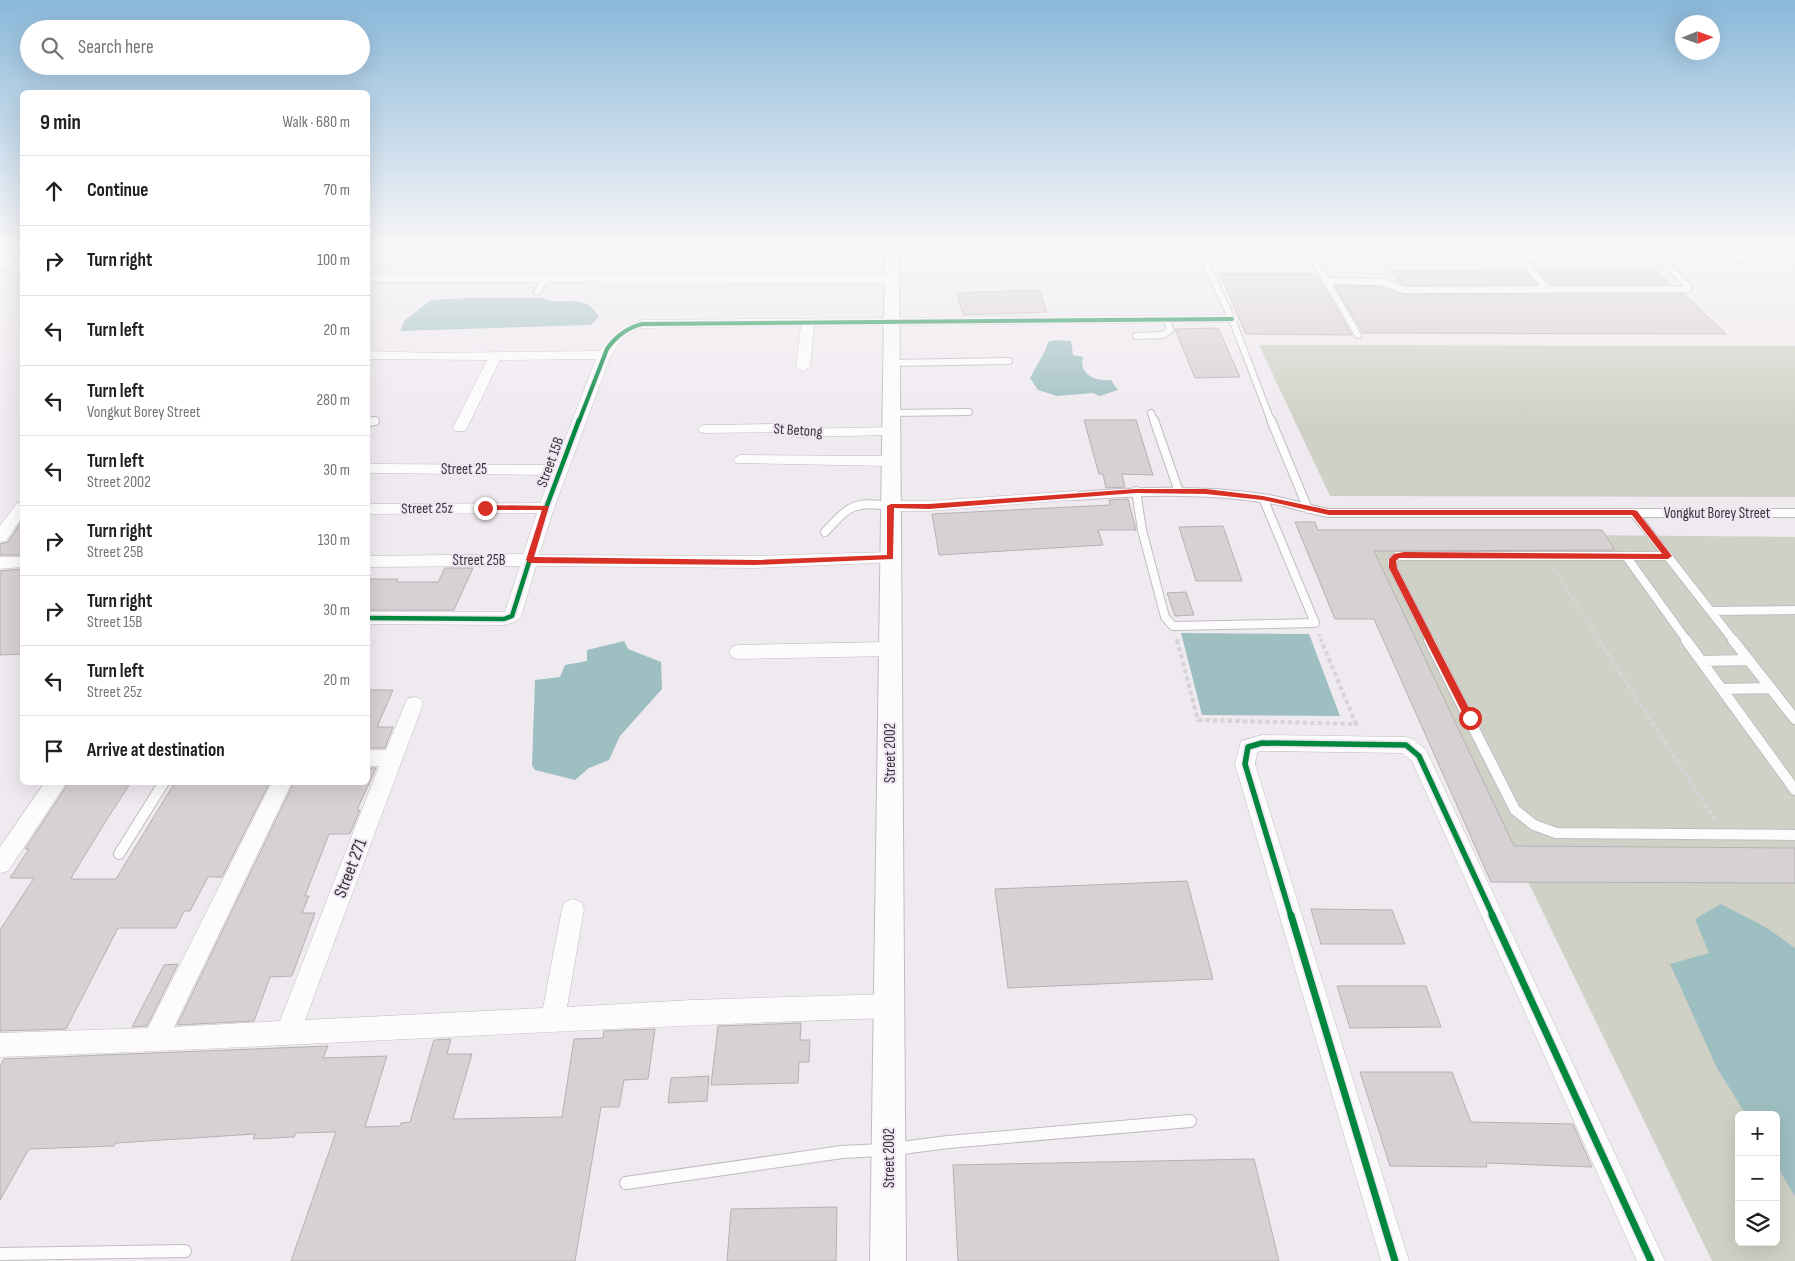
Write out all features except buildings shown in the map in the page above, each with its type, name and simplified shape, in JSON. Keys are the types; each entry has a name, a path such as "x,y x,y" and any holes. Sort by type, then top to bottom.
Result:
{"street":[{"name":"Street 2002","path":"888,1261 891,305"},
{"path":"804,367 808,323 1232,319"},
{"name":"Street 15B","path":"370,618 504,619 512,616 546,508 604,355 619,335 629,327 642,324 808,323"},
{"path":"370,355 604,355"},
{"path":"460,428 496,356"},
{"name":"St Betong","path":"705,429 773,428 798,433 891,422"},
{"path":"741,460 891,461"},
{"name":"Street 25","path":"370,468 560,470"},
{"name":"Vongkut Borey Street","path":"891,506 929,506 1076,496"},
{"name":"Street 25z","path":"370,509 546,508"},
{"path":"0,537 20,510"},
{"name":"Street 25B","path":"370,561 755,562 891,558"},
{"path":"0,563 20,562"},
{"path":"738,652 890,649"},
{"name":"Street 271","path":"288,1033 414,704"},
{"path":"1395,1261 1245,764 1248,748 1262,744 1406,745 1419,756 1651,1261"},
{"path":"370,758 392,758"},
{"path":"0,864 55,785"},
{"path":"155,1040 281,785"},
{"path":"553,1019 573,909"},
{"path":"0,1045 155,1040 702,1011 889,1006"}],"lane":[{"path":"1225,305 1308,509"},
{"path":"1340,305 1358,335"},
{"path":"1136,336 1163,335 1170,330 1167,320"},
{"path":"891,363 1009,361"},
{"path":"891,422 969,412"},
{"path":"1151,413 1178,492"},
{"path":"1136,491 1142,530 1165,617 1173,626 1315,623 1263,498"},
{"name":"Vongkut Borey Street","path":"1076,496 1136,491 1206,492 1263,498 1329,513 1795,513"},
{"path":"825,532 854,504 864,502 891,506"},
{"path":"1634,513 1795,719"},
{"path":"1668,556 1404,555 1397,556 1392,561 1393,568 1516,810 1526,822 1539,830 1556,833 1795,835"},
{"path":"1626,556 1795,790"},
{"path":"1711,611 1795,610"},
{"path":"1702,661 1749,660"},
{"path":"1722,689 1771,688"},
{"path":"119,854 162,785"},
{"path":"626,1183 842,1152 1190,1121"},
{"path":"0,1254 185,1251"}],"path":[{"path":"1545,556 1724,834"},
{"path":"1173,626 1198,720 1356,724 1315,623"}],"shaded area":[{"path":"1259,345 1795,346 1795,497 1330,496"},
{"path":"1359,533 1795,537 1795,1261 1712,1261"}],"water":[{"path":"425,305 587,305 599,317 591,325 400,331 405,320"},
{"path":"1054,340 1071,341 1073,355 1083,357 1082,363 1086,373 1100,380 1111,380 1118,390 1100,396 1093,393 1057,396 1038,390 1030,378 1048,342"},
{"path":"1181,633 1309,634 1340,716 1202,715"},
{"path":"624,641 628,649 661,662 662,689 620,736 609,760 589,768 575,780 535,770 532,765 535,680 560,677 565,665 587,661 587,650"},
{"path":"1721,904 1767,928 1795,948 1795,1196 1780,1172 1780,1111 1744,1111 1717,1068 1670,964 1709,953 1695,919"}],"cycle path":[{"path":"370,618 504,619 512,616 546,508 604,355 615,339 630,328 642,324 1232,319"},
{"path":"1395,1261 1245,764 1248,747 1262,743 1406,745 1419,756 1651,1261"}],"route":[{"path":"485,508 546,508 530,560 755,562 891,558 891,506 929,506 1136,491 1206,492 1263,498 1329,513 1634,513 1668,556 1404,555 1397,556 1392,561 1393,568 1470,718"}]}
